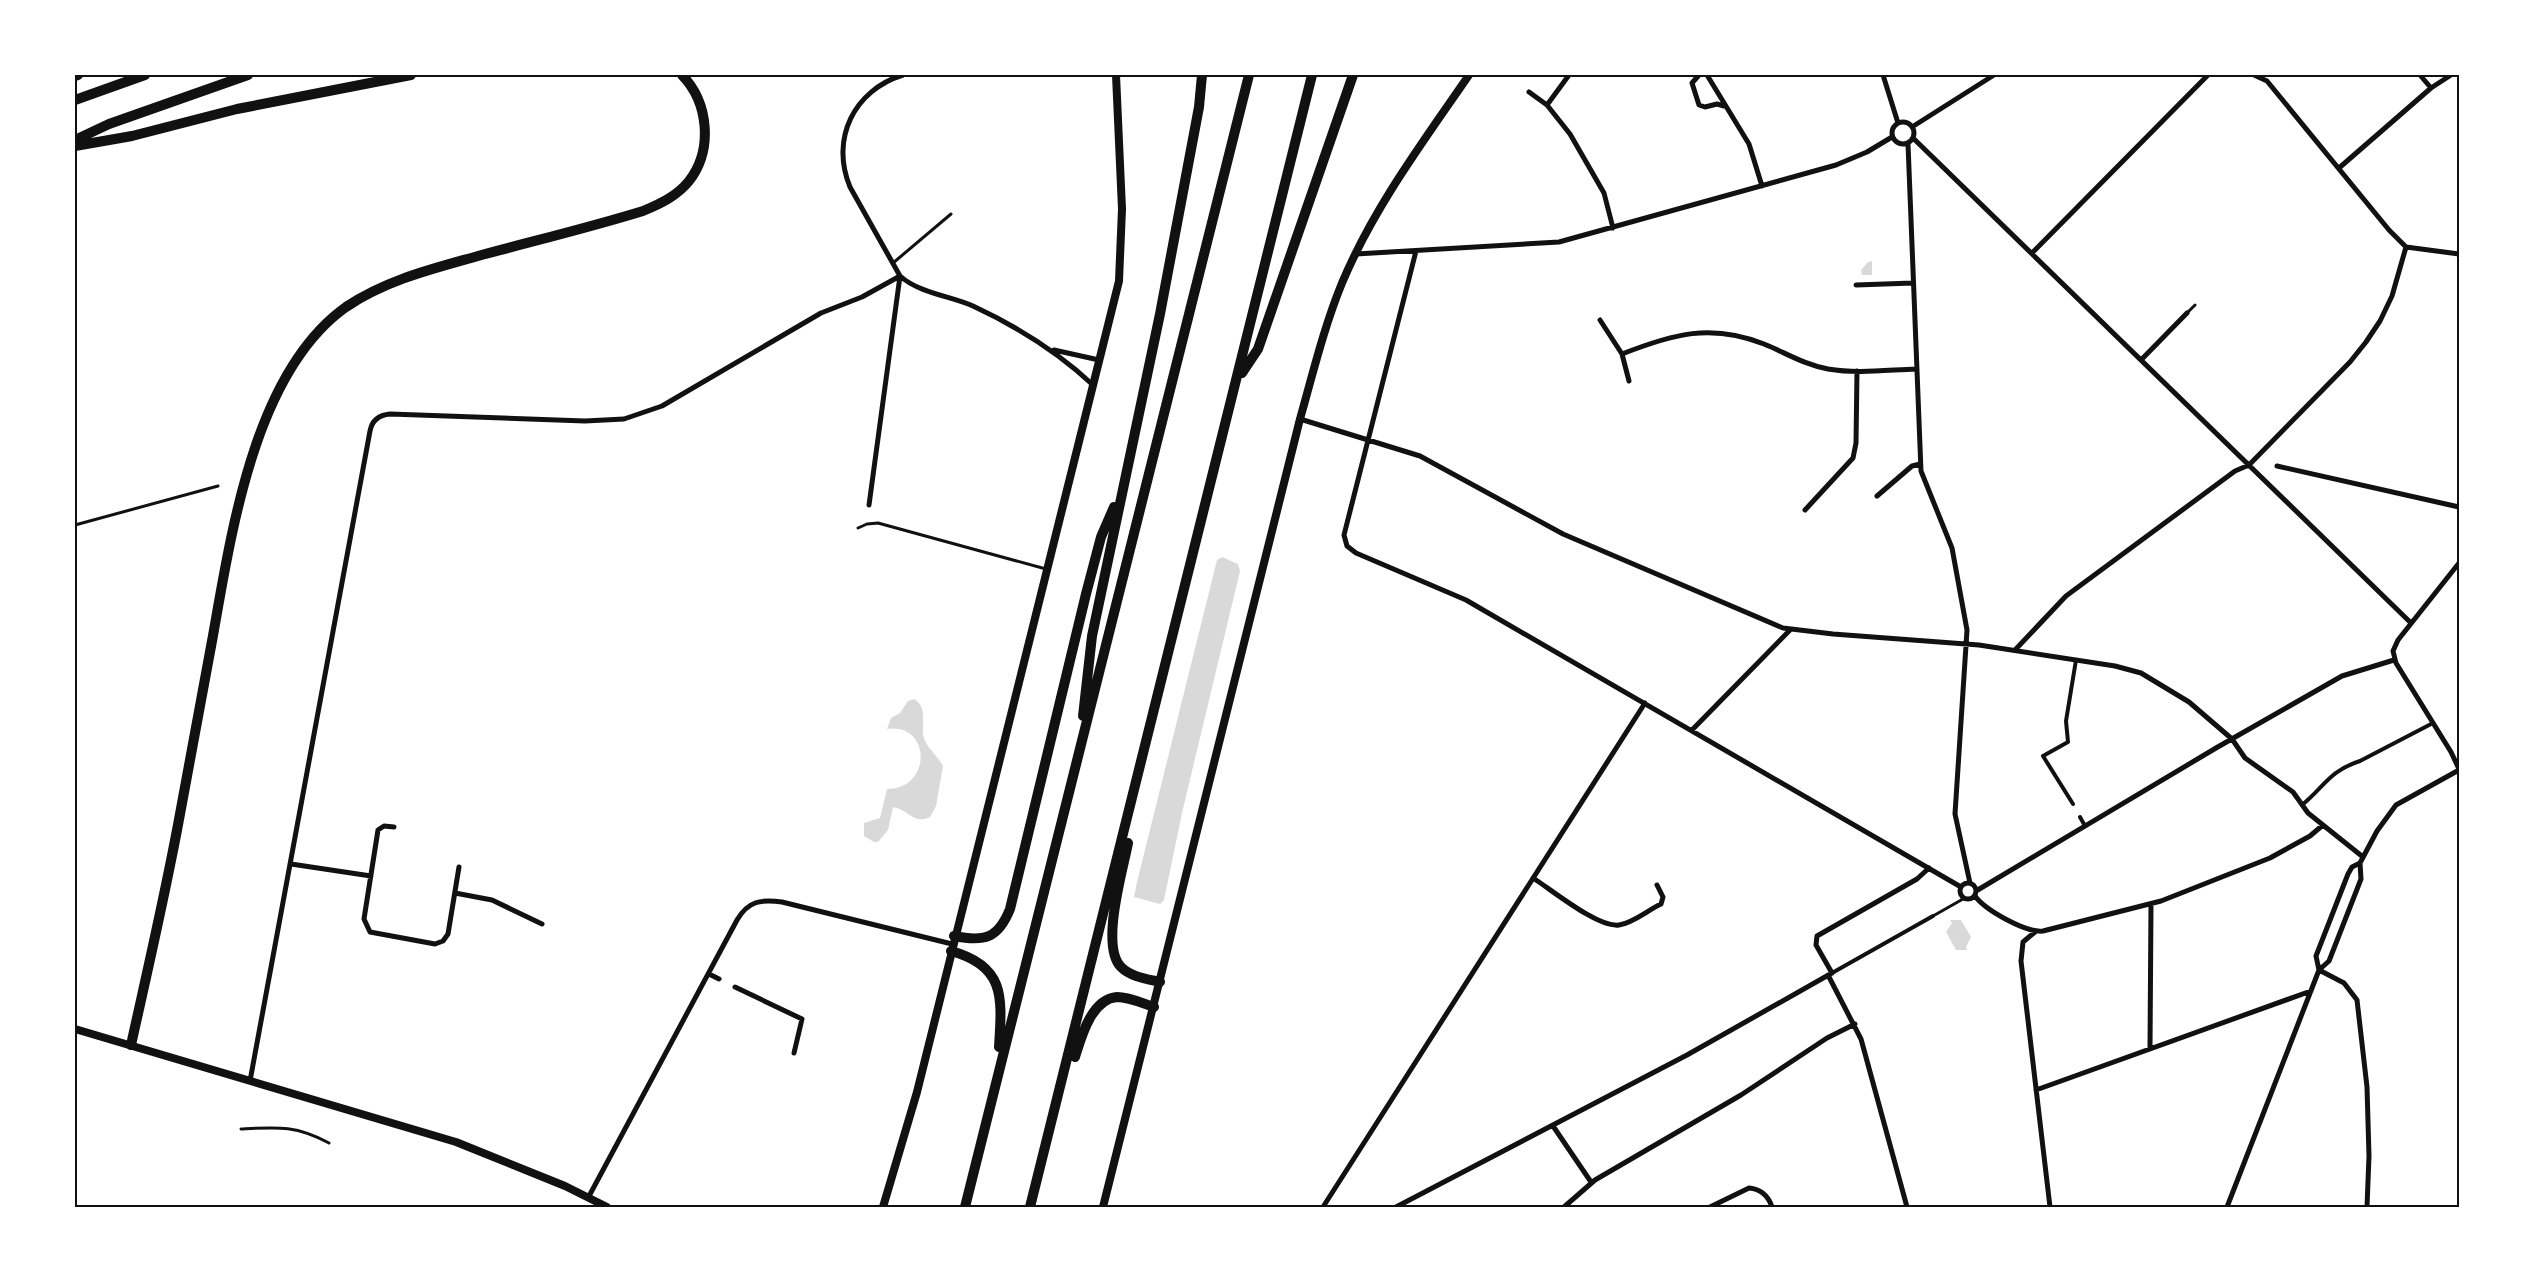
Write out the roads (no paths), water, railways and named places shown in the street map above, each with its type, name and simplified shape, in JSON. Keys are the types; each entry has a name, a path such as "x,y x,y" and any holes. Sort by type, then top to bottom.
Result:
{"highway":[{"path":"75,100 145,75"},
{"path":"75,140 109,124 248,75"},
{"path":"75,146 132,136 237,109 411,75"},
{"path":"131,1044 157,933 233,530 263,427 288,373 304,348 328,322 346,307 376,290 426,270 643,211 658,205 680,191 694,173 705,138 704,120 697,96 682,75"},
{"path":"1077,761 1092,636 1160,314 1199,107 1202,75"},
{"path":"965,1207 1249,75"},
{"path":"1030,1207 1312,75"},
{"path":"1236,381 1258,349 1353,75"},
{"path":"953,943 988,937 1002,926 1010,909 1101,537 1124,485"},
{"path":"1147,738 1112,927 1112,943 1118,965 1125,971 1160,982"},
{"path":"953,943 983,964 998,988 1001,1016 997,1075"},
{"path":"1055,1111 1085,1029 1100,1005 1116,997 1154,1007"}],"main road":[{"path":"883,1207 909,1125 1099,360 1121,262 1122,209 1116,75"},
{"path":"1104,1207 1300,419 1328,320 1356,254 1396,181 1469,75"},
{"path":"75,1029 456,1142 565,1186 607,1207"}],"street":[{"path":"903,75 884,82 860,102 847,126 842,150 845,176 850,187 900,276 912,284 973,306 1050,349 1092,385"},
{"path":"1547,105 1569,75"},
{"path":"1699,75 1692,83 1700,105 1705,108 1720,104 1726,107"},
{"path":"1707,75 1749,144 1762,186"},
{"path":"1883,75 1898,123"},
{"path":"1912,127 1994,75"},
{"path":"2032,254 2208,75"},
{"path":"2254,75 2267,81"},
{"path":"2262,75 2389,230 2406,247 2459,254"},
{"path":"2420,75 2431,88"},
{"path":"2339,168 2431,88 2451,75"},
{"path":"1529,92 1547,105 1570,134 1604,193 1613,228"},
{"path":"1898,123 1906,123 1912,127"},
{"path":"1892,137 1893,129 1898,123"},
{"path":"1912,127 1913,138 2411,623"},
{"path":"1356,254 1559,242 1846,162 1892,137"},
{"path":"1892,137 1900,144 1908,144"},
{"path":"1913,138 1908,144 1920,464 1952,548 1968,644 1956,820 1970,883 1976,894 1990,909 2036,932"},
{"path":"2015,650 2074,589 2235,471 2248,465 2350,362 2370,337 2392,296 2406,247"},
{"path":"1416,251 1344,536 1347,546 1351,550 1466,600 1961,887"},
{"path":"250,1081 370,431 374,420 398,414 585,422 624,419 662,406 821,313 862,297 900,276"},
{"path":"869,505 900,276"},
{"path":"1856,285 1913,283"},
{"path":"2141,360 2187,313"},
{"path":"1600,320 1622,354 1629,381"},
{"path":"1622,354 1672,335 1714,332 1754,340 1813,365 1844,371 1916,369"},
{"path":"1050,349 1099,360"},
{"path":"1805,510 1853,458 1856,443 1857,371"},
{"path":"1300,419 1420,456 1563,534 1790,630 1968,644 2076,659 2142,673 2189,702 2232,739 2246,758 2296,795 2301,805 2363,857"},
{"path":"1877,496 1912,466 1920,464"},
{"path":"2277,466 2459,507"},
{"path":"2228,1207 2319,970 2329,962 2361,879 2360,863 2363,857 2381,825 2396,806 2459,770 2394,660 2394,647 2459,563"},
{"path":"1692,730 1790,630"},
{"path":"2073,804 2043,756 2068,742 2066,721 2076,659"},
{"path":"1970,883 1961,887 1959,892 1963,899 1971,900 1976,894 2232,739 2346,674 2394,660"},
{"path":"1323,1207 1645,703"},
{"path":"2301,805 2326,779 2348,765 2433,723"},
{"path":"2080,817 2086,827"},
{"path":"2050,1207 2021,948 2026,937 2036,932 2151,904 2270,858 2310,836 2323,825"},
{"path":"394,827 384,826 379,829 364,920 367,929 374,933 439,943 448,934 459,867"},
{"path":"2360,863 2352,867 2348,874 2316,956 2316,964 2319,970 2344,983 2357,1000 2367,1087 2367,1207"},
{"path":"291,864 371,876"},
{"path":"1907,1207 1861,1039 1816,945 1817,936 1917,879 1929,868"},
{"path":"1533,878 1599,921 1614,925 1625,924 1661,904 1663,897 1657,885"},
{"path":"455,893 494,900 542,924"},
{"path":"588,1198 743,910 762,900 782,902 953,943"},
{"path":"2150,1049 2151,904"},
{"path":"1396,1207 1687,1055 1933,916"},
{"path":"709,974 719,979"},
{"path":"735,987 802,1019 794,1053"},
{"path":"2036,1090 2311,991"},
{"path":"1564,1207 1591,1182 1769,1077 1827,1038 1855,1024"},
{"path":"1553,1126 1591,1182"},
{"path":"1710,1207 1749,1188 1762,1192 1768,1197 1772,1207"}],"lane":[{"path":"893,263 951,214"},
{"path":"2187,313 2195,305"},
{"path":"75,525 218,486"},
{"path":"858,528 878,523 1046,569"},
{"path":"1933,916 1963,899"},
{"path":"241,1129 284,1127 329,1143"}]}
